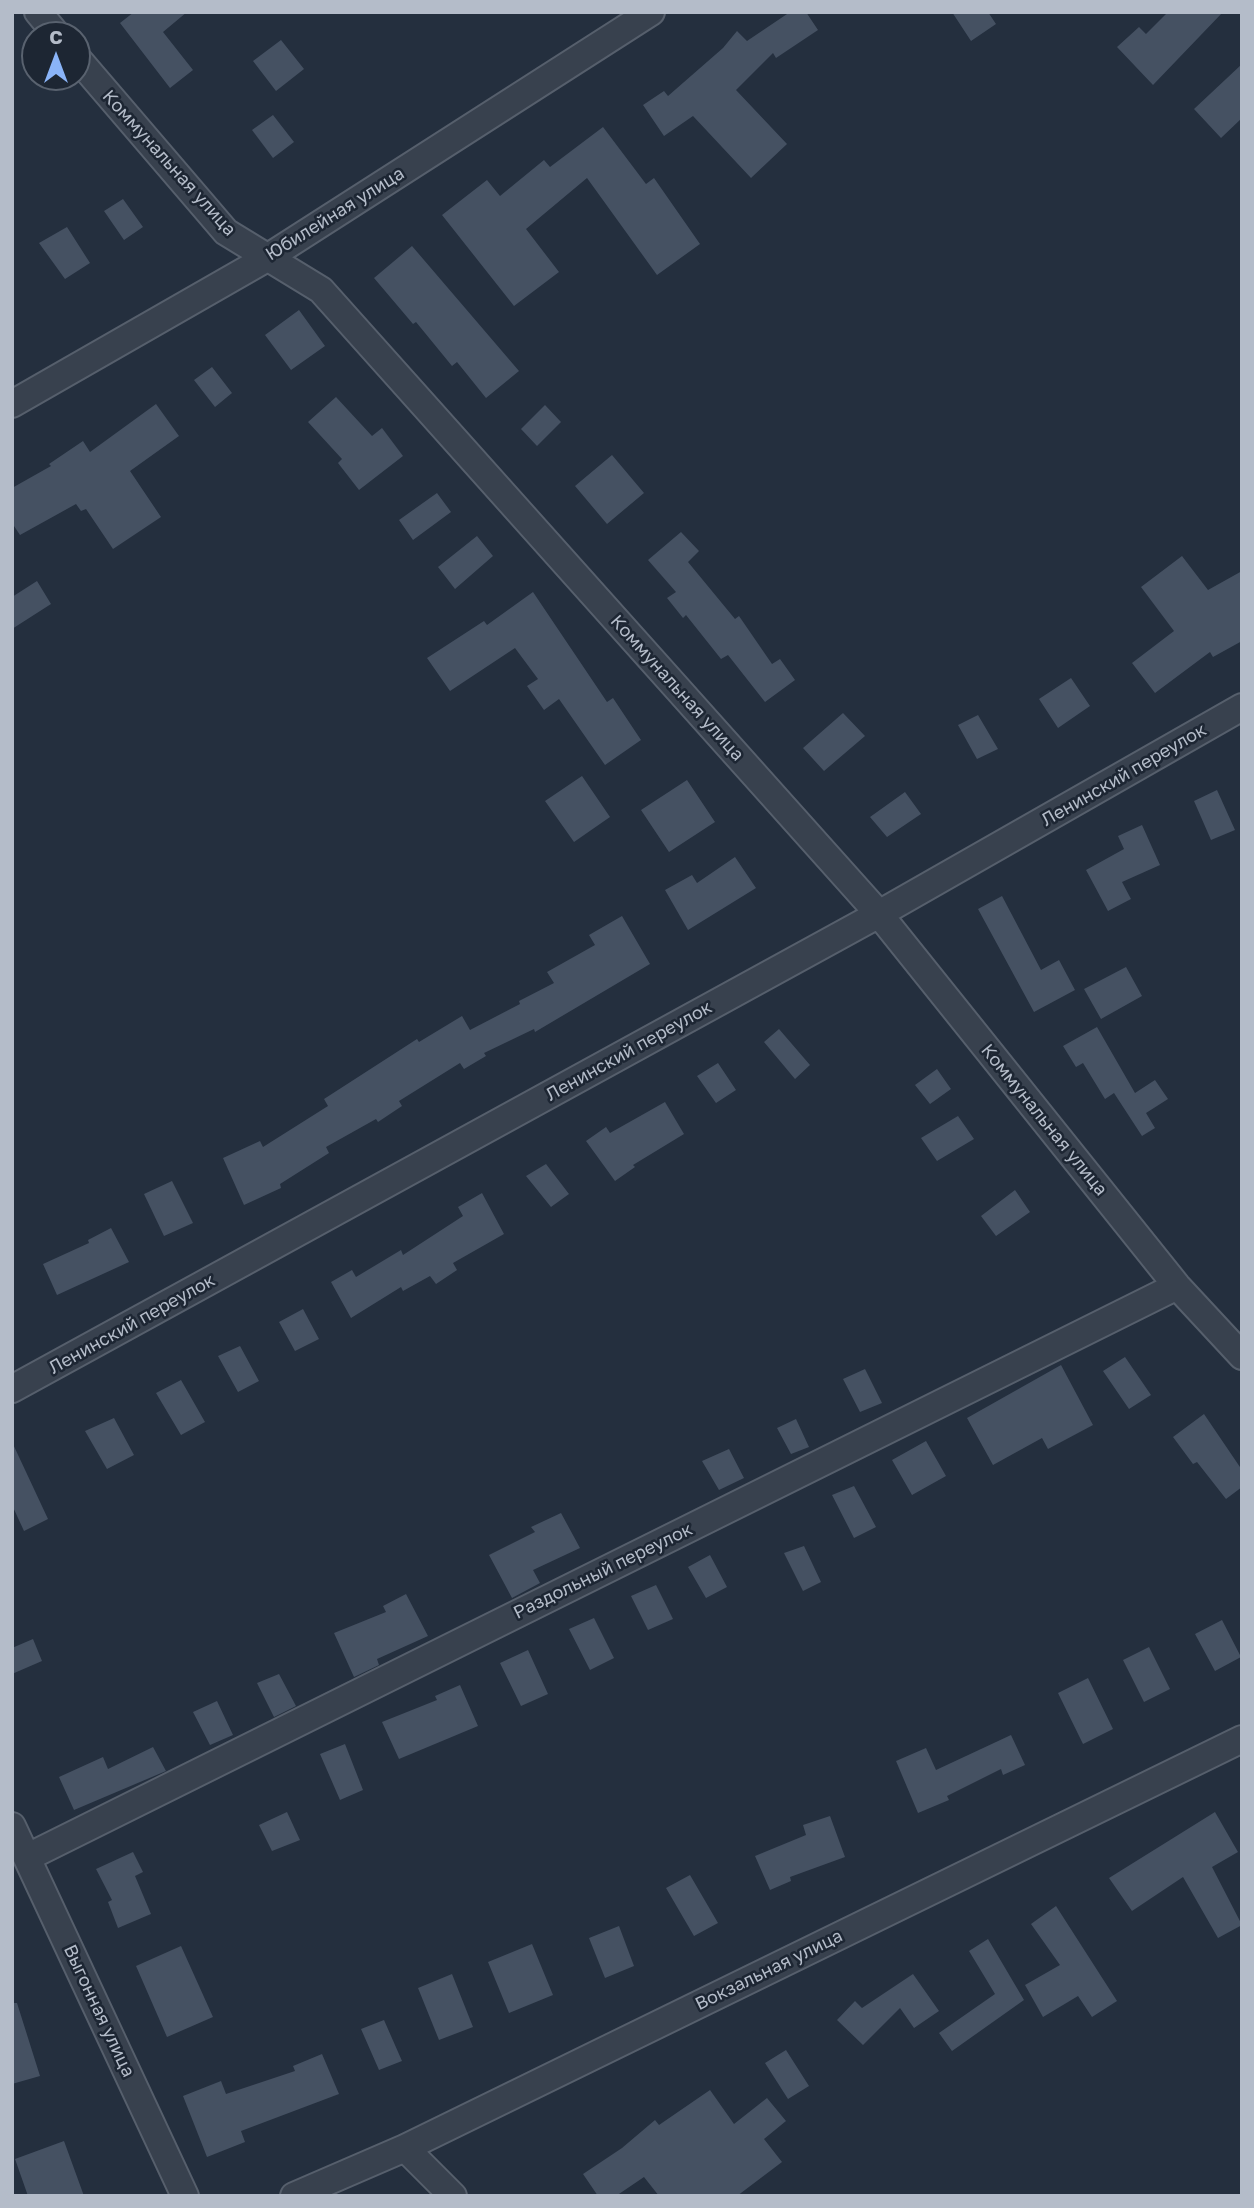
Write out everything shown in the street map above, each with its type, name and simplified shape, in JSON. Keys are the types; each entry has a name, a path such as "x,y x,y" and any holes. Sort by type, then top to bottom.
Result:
{"street":[{"name":"Юбилейная улица","path":"12,404 267,258 652,12"},
{"name":"Коммунальная улица","path":"91,74 226,232 321,290 878,914 1177,1286 1242,1356"},
{"name":"Ленинский переулок","path":"12,1389 878,914 1242,707"},
{"name":"Раздольный переулок","path":"28,1857 1177,1286"},
{"name":"Вокзальная улица","path":"294,2196 405,2148 1242,1739"},
{"name":"Выгонная улица","path":"12,1826 186,2196"},
{"path":"405,2148 453,2196"}],"building":[{"path":"134,12 187,12 163,32 193,70 170,88 120,23"},
{"path":"790,12 806,12 818,30 776,58 773,53 736,90 787,144 751,178 693,116 664,136 643,105 664,91 668,96 723,48 737,31 747,41"},
{"path":"952,12 988,12 996,24 971,41"},
{"path":"1168,12 1223,12 1153,85 1117,47 1139,27 1146,34"},
{"path":"281,40 304,69 276,91 253,61"},
{"path":"1242,64 1242,118 1221,138 1194,109"},
{"path":"273,115 294,142 273,158 252,130"},
{"path":"603,127 646,184 654,178 700,244 657,275 587,178 526,229 559,272 514,306 442,215 487,180 500,196 544,160 550,167"},
{"path":"123,199 143,227 124,240 104,211"},
{"path":"67,227 90,263 65,279 39,243"},
{"path":"412,246 519,371 486,398 457,362 452,366 416,322 413,324 374,278"},
{"path":"299,310 325,346 291,370 265,335"},
{"path":"212,367 232,393 215,407 194,380"},
{"path":"336,397 372,436 382,428 403,456 359,490 338,463 342,459 308,422"},
{"path":"156,404 179,436 130,471 161,517 113,549 86,509 81,511 76,504 20,535 12,523 12,488 51,466 49,464 83,441 90,452"},
{"path":"545,405 561,422 537,446 521,429"},
{"path":"612,455 644,493 607,524 575,486"},
{"path":"437,493 451,512 413,540 399,520"},
{"path":"681,532 699,551 688,562 735,619 739,616 772,664 780,659 795,680 765,702 728,655 721,659 686,615 683,618 667,598 676,592 648,560"},
{"path":"477,536 493,556 455,589 438,567"},
{"path":"1182,556 1208,590 1242,571 1242,641 1213,657 1210,652 1155,693 1132,663 1174,631 1141,587"},
{"path":"37,581 51,604 12,629 12,597"},
{"path":"533,592 607,702 613,698 641,740 605,765 559,699 544,710 527,686 538,679 515,648 450,691 427,658 484,621 487,625"},
{"path":"1071,678 1090,706 1058,728 1039,699"},
{"path":"843,713 865,736 824,771 803,748"},
{"path":"978,715 998,749 977,759 958,725"},
{"path":"582,776 610,817 574,842 545,801"},
{"path":"687,780 715,822 669,852 641,810"},
{"path":"1217,790 1235,830 1211,840 1194,801"},
{"path":"905,792 921,814 887,837 870,817"},
{"path":"1142,825 1160,865 1122,882 1131,899 1108,911 1086,870 1124,849 1118,836"},
{"path":"735,857 756,888 688,930 665,890 692,875 697,883"},
{"path":"1002,896 1041,970 1059,960 1075,990 1034,1012 978,909"},
{"path":"622,916 650,964 535,1032 534,1029 484,1053 486,1056 464,1069 460,1063 399,1101 402,1106 378,1122 376,1119 326,1147 329,1153 280,1184 281,1188 244,1205 223,1158 260,1141 263,1147 328,1106 324,1099 417,1039 419,1042 462,1016 470,1030 520,1004 519,1001 554,983 547,972 595,945 589,935"},
{"path":"1126,967 1142,996 1101,1019 1084,989"},
{"path":"1097,1027 1135,1093 1155,1080 1168,1099 1146,1113 1155,1128 1142,1136 1114,1093 1105,1099 1083,1063 1076,1067 1063,1046"},
{"path":"779,1029 810,1065 795,1079 764,1042"},
{"path":"718,1063 736,1090 716,1103 697,1076"},
{"path":"937,1069 951,1089 930,1104 915,1085"},
{"path":"665,1102 684,1134 633,1165 635,1167 615,1181 586,1141 606,1127 610,1133"},
{"path":"958,1116 974,1139 937,1161 921,1138"},
{"path":"546,1164 569,1194 551,1207 526,1176"},
{"path":"172,1181 193,1223 164,1236 144,1194"},
{"path":"1015,1190 1030,1212 996,1236 981,1216"},
{"path":"482,1193 504,1234 453,1263 457,1270 436,1284 430,1276 403,1291 401,1287 351,1318 331,1282 352,1270 356,1277 401,1250 403,1255 463,1216 458,1207"},
{"path":"111,1228 129,1262 57,1295 43,1264 89,1243 88,1240"},
{"path":"303,1309 319,1339 295,1351 279,1322"},
{"path":"240,1346 259,1381 238,1392 218,1356"},
{"path":"1125,1357 1151,1395 1129,1409 1103,1371"},
{"path":"1061,1365 1093,1425 1048,1449 1042,1438 993,1465 967,1418"},
{"path":"865,1369 882,1403 860,1412 843,1379"},
{"path":"181,1380 205,1422 181,1435 156,1393"},
{"path":"1204,1414 1242,1470 1242,1487 1226,1499 1197,1462 1193,1464 1173,1437"},
{"path":"114,1418 134,1455 107,1469 85,1431"},
{"path":"796,1419 809,1447 791,1454 777,1428"},
{"path":"926,1441 946,1476 912,1495 892,1460"},
{"path":"12,1442 48,1519 24,1531 12,1505"},
{"path":"729,1449 744,1478 719,1490 702,1461"},
{"path":"854,1486 876,1527 854,1538 832,1495"},
{"path":"561,1513 580,1548 533,1570 540,1583 512,1598 489,1555 535,1532 531,1527"},
{"path":"804,1546 821,1582 803,1591 784,1553"},
{"path":"710,1555 727,1587 706,1598 688,1567"},
{"path":"656,1585 673,1619 648,1630 631,1596"},
{"path":"406,1594 428,1636 377,1659 379,1665 354,1677 334,1633 386,1612 383,1606"},
{"path":"594,1618 614,1658 590,1670 569,1629"},
{"path":"1222,1620 1241,1657 1215,1671 1195,1634"},
{"path":"33,1639 42,1661 12,1674 12,1648"},
{"path":"1149,1647 1170,1689 1144,1702 1123,1660"},
{"path":"528,1650 548,1694 521,1706 500,1663"},
{"path":"279,1674 296,1706 274,1717 257,1683"},
{"path":"1088,1678 1113,1729 1083,1744 1058,1693"},
{"path":"460,1685 478,1726 399,1759 382,1722 437,1700 435,1696"},
{"path":"217,1701 233,1735 210,1745 193,1712"},
{"path":"1011,1735 1025,1765 1003,1775 1001,1769 947,1796 949,1800 918,1813 896,1761 926,1748 936,1770"},
{"path":"345,1744 363,1790 340,1800 320,1754"},
{"path":"153,1747 166,1771 74,1810 59,1777 103,1757 108,1769"},
{"path":"287,1812 300,1840 272,1851 259,1825"},
{"path":"1215,1812 1238,1852 1212,1867 1242,1925 1218,1938 1183,1877 1132,1911 1109,1878"},
{"path":"830,1816 845,1857 790,1877 791,1881 770,1890 755,1856 806,1835 803,1825"},
{"path":"133,1852 143,1872 135,1876 151,1914 118,1928 108,1902 112,1900 96,1869"},
{"path":"690,1875 718,1923 694,1936 666,1888"},
{"path":"1056,1906 1117,2001 1092,2017 1078,1996 1043,2017 1025,1985 1060,1965 1031,1924"},
{"path":"619,1926 634,1966 605,1978 589,1938"},
{"path":"988,1939 1024,2000 952,2051 939,2033 995,1994 969,1951"},
{"path":"532,1944 553,1995 509,2013 488,1962"},
{"path":"181,1946 213,2017 167,2037 136,1966"},
{"path":"452,1974 473,2027 439,2040 418,1988"},
{"path":"913,1974 939,2011 914,2028 900,2008 863,2045 837,2020 855,2001 862,2008"},
{"path":"12,2003 17,2003 40,2076 12,2084"},
{"path":"384,2020 402,2061 379,2070 361,2029"},
{"path":"786,2050 809,2086 788,2099 765,2063"},
{"path":"322,2054 339,2094 241,2131 245,2142 207,2157 183,2096 221,2081 226,2094 295,2071 293,2066"},
{"path":"710,2090 734,2124 767,2098 786,2121 764,2139 782,2162 737,2196 659,2196 644,2177 616,2196 598,2196 583,2174 622,2148 655,2120 659,2125"},
{"path":"64,2141 84,2196 28,2196 15,2159"}]}
